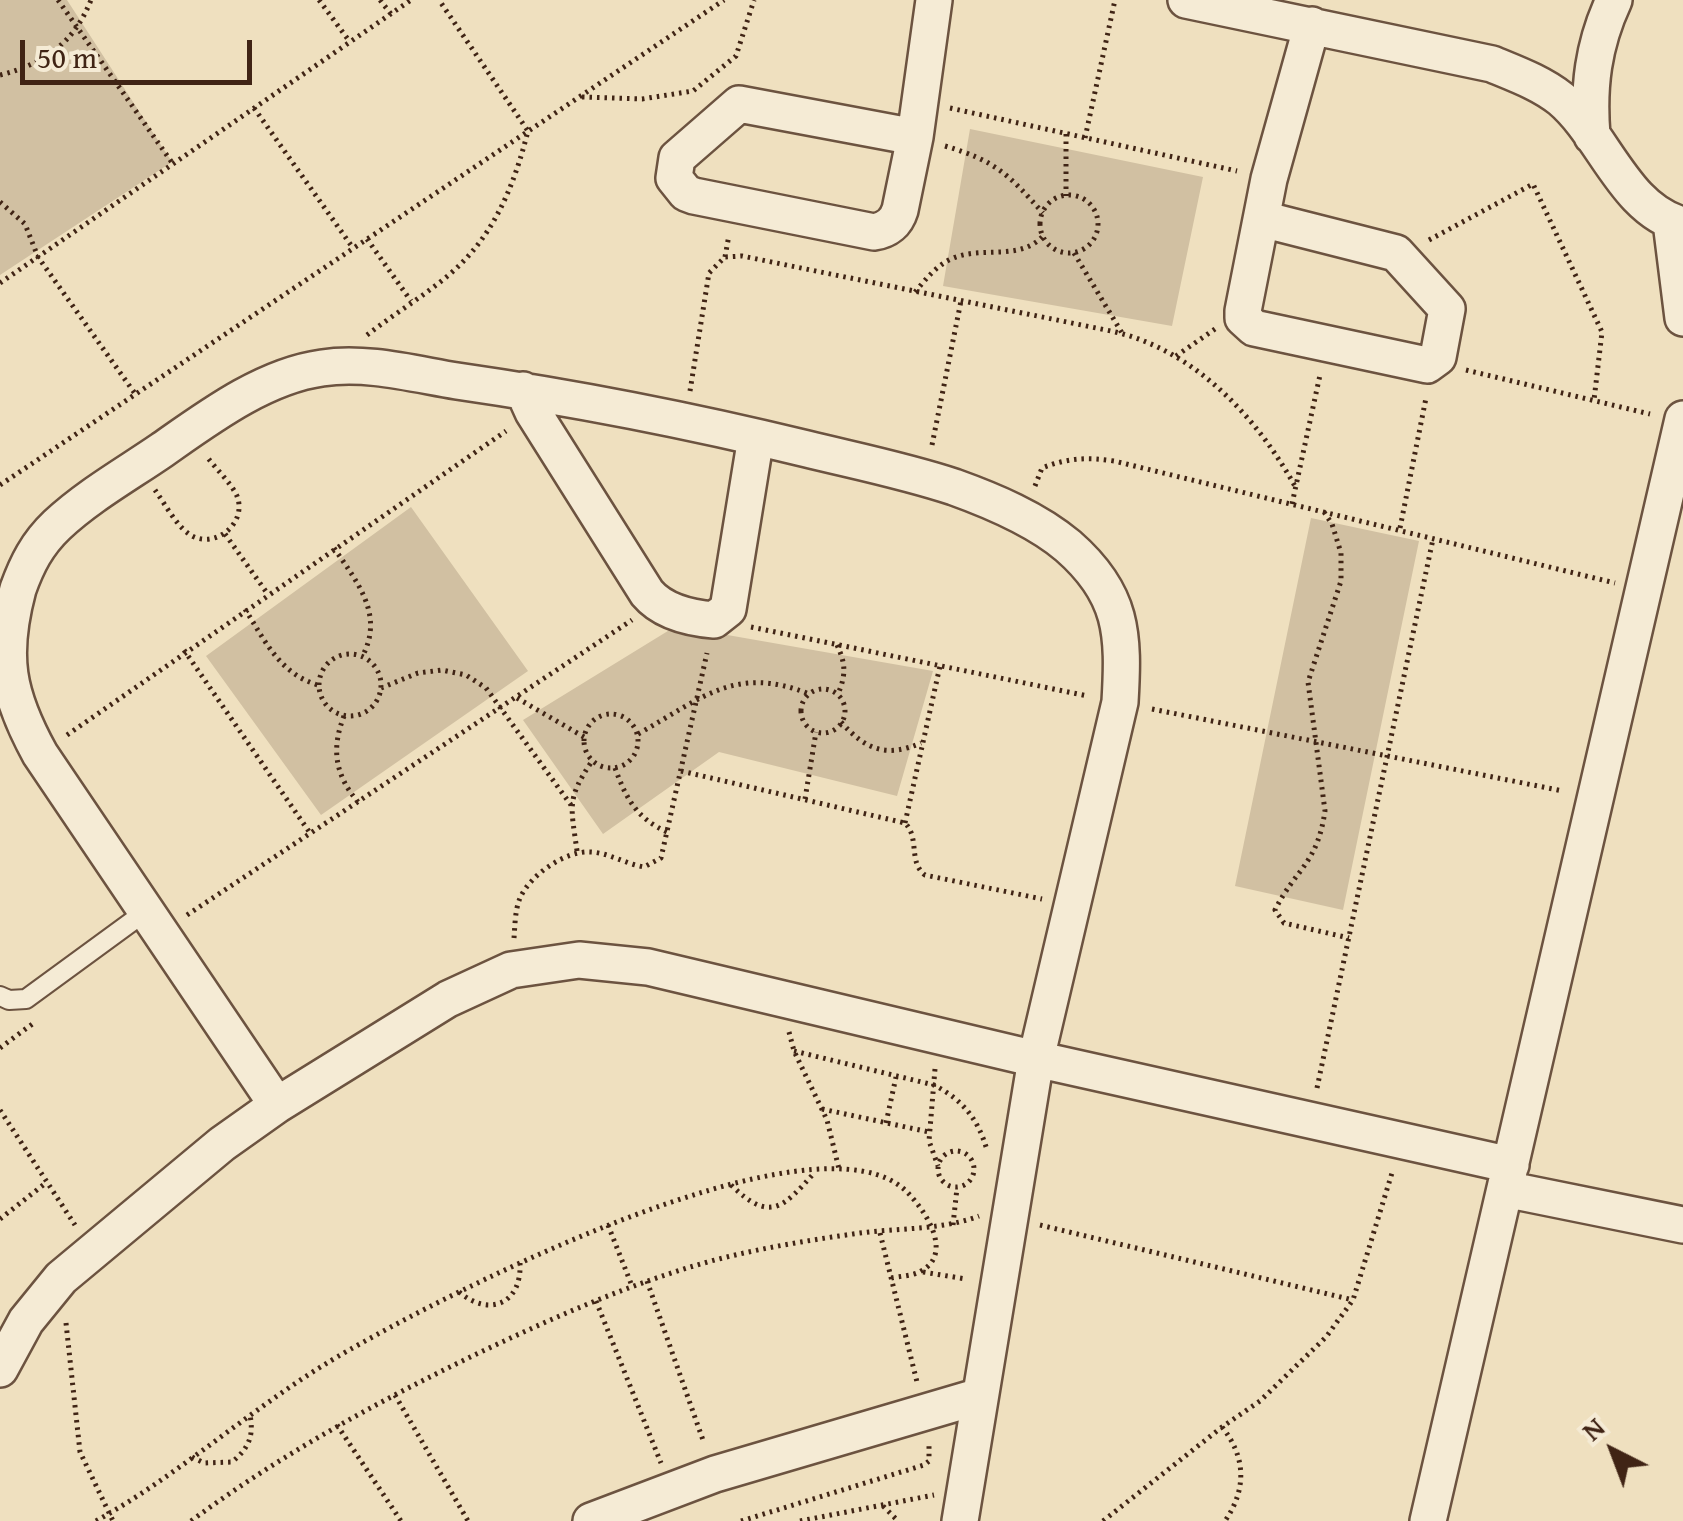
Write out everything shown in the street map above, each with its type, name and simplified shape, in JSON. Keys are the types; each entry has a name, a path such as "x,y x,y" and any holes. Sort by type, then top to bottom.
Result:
{"street":[{"path":"915,136 739,104 678,158 674,178 694,196 884,231 898,218 915,136 934,0"},
{"path":"1186,0 1492,64 1529,79 1562,100 1647,205 1677,224 1683,318"},
{"path":"1592,136 1592,68 1614,0"},
{"path":"1262,219 1400,256 1448,309 1438,357 1427,365 1254,328 1243,318 1269,178 1312,25"},
{"path":"277,1105 40,754 16,711 4,658 7,624 30,558 56,526 188,432 263,386 325,367 364,367 528,401 685,422 756,437 925,478 1022,517 1065,544 1109,592 1120,622 1120,702 1001,1206 997,1289 962,1506"},
{"path":"528,401 654,602 668,610 714,620 728,609 756,437"},
{"path":"1428,1521 1683,420"},
{"path":"0,1369 26,1320 61,1278 222,1144 277,1105 448,999 511,970 579,960 648,967 1402,1141 1508,1177 1683,1225"},
{"path":"591,1521 715,1474 980,1396"}],"lane":[{"path":"0,996 26,999 152,922"}],"path":[{"path":"58,0 173,164"},
{"path":"0,75 48,55 78,29 91,0"},
{"path":"319,0 350,42"},
{"path":"380,0 391,14"},
{"path":"0,283 410,0"},
{"path":"325,367 450,273 490,229 516,176 528,131 439,0"},
{"path":"0,486 724,0"},
{"path":"579,97 642,100 693,91 736,56 754,0"},
{"path":"1085,138 1115,0"},
{"path":"920,101 1269,178"},
{"path":"254,108 353,248"},
{"path":"1066,134 1066,196"},
{"path":"915,136 985,159 1006,172 1043,213"},
{"path":"1400,256 1534,184 1602,332 1594,400"},
{"path":"1066,196 1087,201 1098,220 1093,241 1074,253 1056,250 1043,236 1040,224 1043,213 1056,198 1066,196"},
{"path":"0,202 25,224 38,257 136,395"},
{"path":"915,292 938,266 951,259 980,251 1027,249 1043,236"},
{"path":"367,239 411,300"},
{"path":"1074,253 1122,333"},
{"path":"685,422 709,273 724,257 742,256 1122,333 1176,356 1233,402 1258,428 1296,488"},
{"path":"925,478 961,301"},
{"path":"1176,356 1243,310"},
{"path":"1292,504 1326,344"},
{"path":"1400,528 1433,362 1683,420"},
{"path":"40,754 334,548 528,401"},
{"path":"138,466 186,533 199,539 225,534 239,511 237,497 188,432"},
{"path":"1022,517 1042,468 1076,458 1114,461 1644,590"},
{"path":"1324,512 1341,552 1341,581 1308,682 1325,812 1308,864 1284,892 1275,910 1284,922 1349,938"},
{"path":"225,534 267,594"},
{"path":"1310,1120 1433,539"},
{"path":"334,548 371,612 370,642 362,655"},
{"path":"245,609 279,662 303,681 318,685"},
{"path":"152,922 310,834 638,616 652,610 668,610"},
{"path":"511,970 518,902 523,891 562,859 577,852 595,852 644,867 661,858 714,620"},
{"path":"836,644 844,660 844,678 838,694 844,712 841,722 826,732 816,732 802,720 802,701 809,694 818,689 838,694"},
{"path":"184,650 310,834"},
{"path":"338,655 362,655 373,663 382,688 369,710 357,716 344,716 326,705 318,685 320,673 338,655"},
{"path":"905,822 940,666"},
{"path":"382,688 418,673 442,670 466,675 486,688 570,805"},
{"path":"638,734 722,687 752,680 781,682 809,694"},
{"path":"516,698 584,736"},
{"path":"622,715 638,734 634,756 615,768 592,761 586,750 584,736 598,717 622,715"},
{"path":"344,716 337,733 338,770 358,802"},
{"path":"841,722 857,740 879,750 902,751 923,742"},
{"path":"805,800 816,732"},
{"path":"577,852 570,805 573,792 592,761"},
{"path":"615,768 628,801 639,816 666,832"},
{"path":"680,770 905,822 913,832 916,864 924,875 1074,906"},
{"path":"794,1003 789,1038 822,1109 839,1169"},
{"path":"938,1036 930,1150 942,1181 957,1188"},
{"path":"794,1052 934,1085 949,1093 974,1118 988,1150"},
{"path":"886,1123 896,1076"},
{"path":"822,1109 929,1132"},
{"path":"0,1110 93,1251"},
{"path":"1103,1521 1294,1371 1353,1300 1402,1141"},
{"path":"938,1166 948,1152 967,1153 975,1169 972,1178 957,1188"},
{"path":"96,1521 158,1483 326,1364 460,1292 608,1225 730,1186 780,1172 839,1169 876,1175 902,1186 922,1210 936,1237 937,1251 920,1272"},
{"path":"730,1186 752,1204 763,1209 776,1208 816,1170"},
{"path":"0,1219 48,1182"},
{"path":"953,1225 957,1188"},
{"path":"973,1218 1001,1206"},
{"path":"191,1521 337,1426 595,1300 712,1261 788,1244 953,1225 1001,1206 1353,1300"},
{"path":"608,1225 632,1286"},
{"path":"741,1521 924,1466 930,1453 925,1413 880,1232"},
{"path":"460,1292 471,1302 486,1306 502,1303 514,1293 520,1263"},
{"path":"892,1278 920,1272 962,1278 997,1289"},
{"path":"61,1278 80,1452 113,1521"},
{"path":"647,1281 715,1474"},
{"path":"595,1300 672,1488"},
{"path":"396,1395 468,1521"},
{"path":"192,1457 204,1463 232,1462 250,1442 250,1415"},
{"path":"337,1426 401,1521"},
{"path":"1222,1427 1236,1445 1242,1468 1236,1504 1225,1521"},
{"path":"881,1505 898,1521"},
{"path":"802,1521 881,1505 962,1506"}],"shaded area":[{"path":"0,0 67,0 172,162 0,275"},
{"path":"970,129 1203,177 1172,326 943,286"},
{"path":"411,507 528,671 321,815 206,656"},
{"path":"1311,518 1419,541 1343,910 1235,886"},
{"path":"676,626 933,671 897,796 719,752 603,834 523,720"}]}
